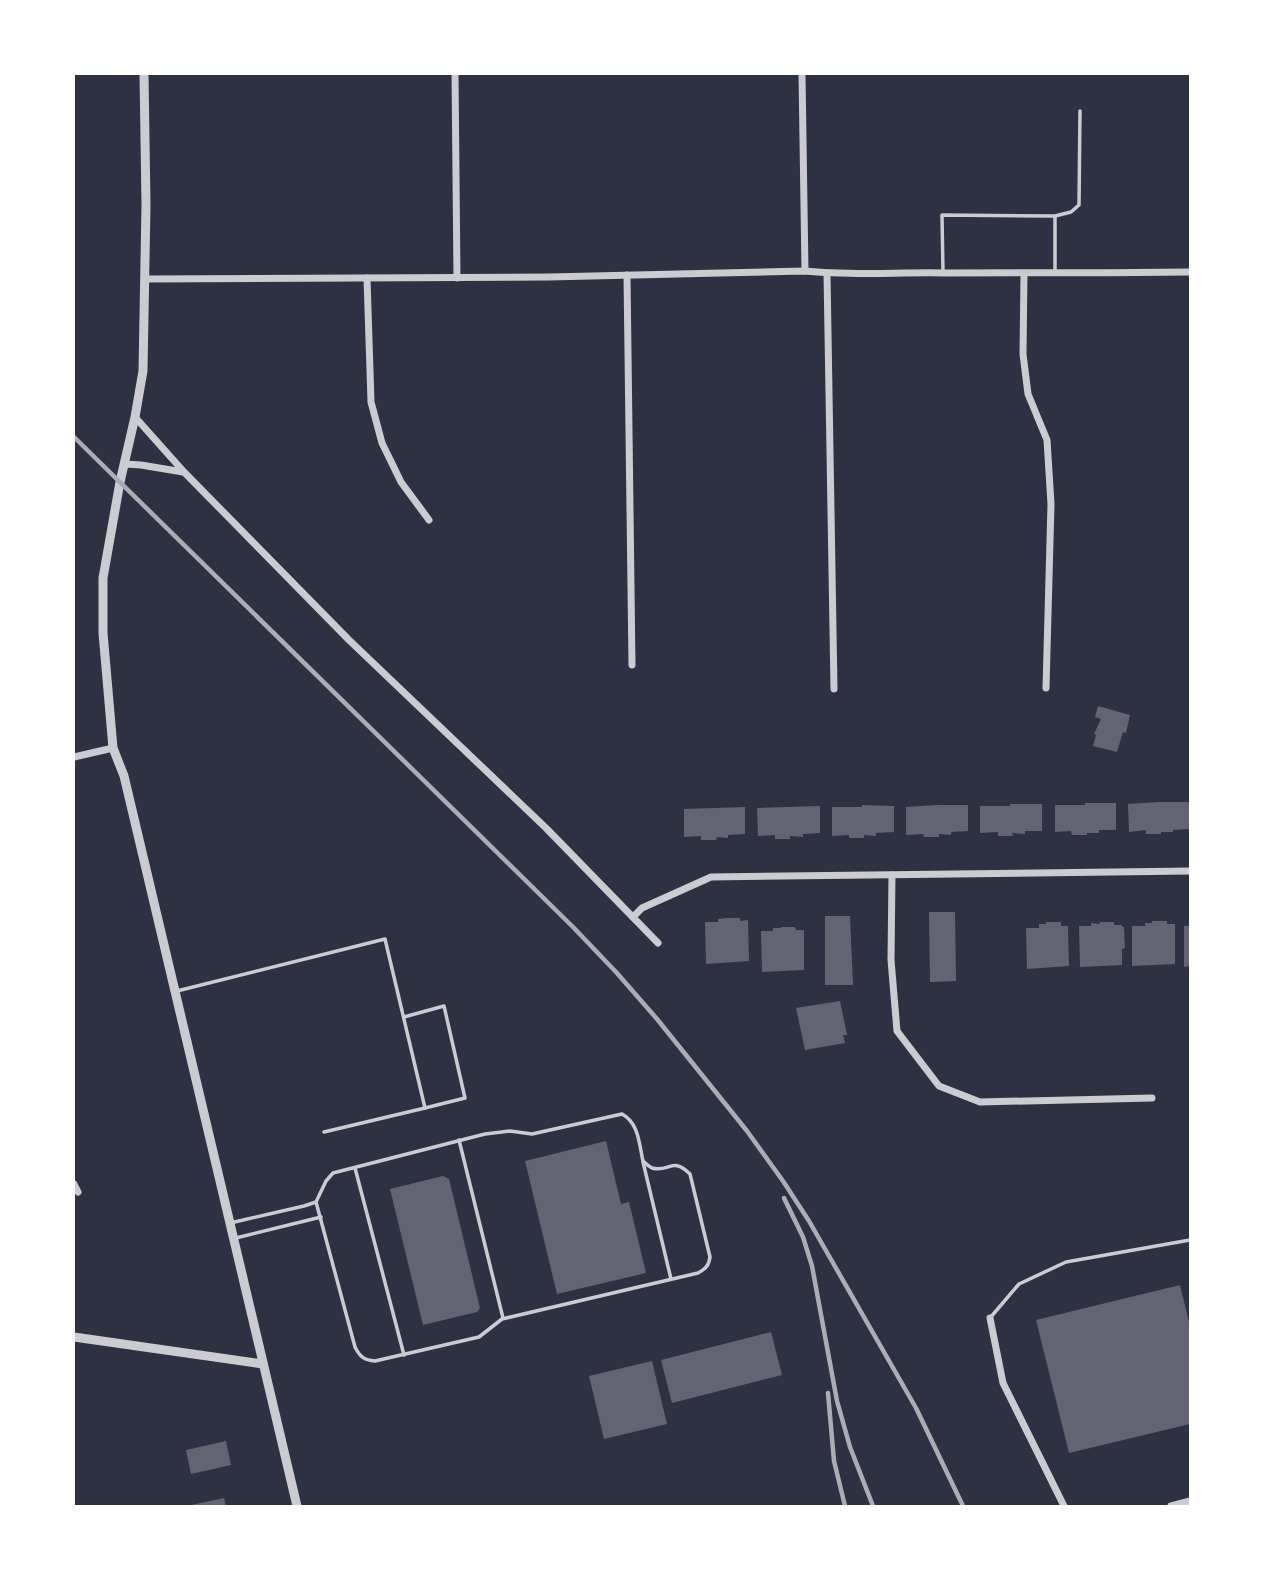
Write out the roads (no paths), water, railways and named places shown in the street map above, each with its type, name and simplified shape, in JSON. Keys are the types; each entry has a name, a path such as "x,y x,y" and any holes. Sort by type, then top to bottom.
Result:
{"street":[{"path":"144,74 146,205 143,371 103,578 103,633 113,748 124,776 297,1507"},
{"path":"455,74 457,278"},
{"path":"802,74 805,271"},
{"path":"145,279 457,278 805,271 827,274 1191,272"},
{"path":"827,274 834,689"},
{"path":"1024,274 1023,354 1028,394 1047,439 1050,491 1046,688"},
{"path":"627,275 632,665"},
{"path":"367,278 371,402 382,443 401,482 429,520"},
{"path":"135,417 184,472 349,640 546,828 658,943"},
{"path":"125,464 184,472"},
{"path":"74,757 113,748"},
{"path":"633,917 642,908 711,877 1191,871"},
{"path":"892,875 891,960 897,1031 939,1086 980,1102 1152,1098"},
{"path":"74,1184 78,1192"},
{"path":"990,1318 1003,1384 1064,1507"},
{"path":"74,1337 263,1364"},
{"path":"1171,1507 1191,1501"}],"lane":[{"path":"943,272 942,215 1055,216 1071,212 1079,205 1080,111"},
{"path":"1055,216 1055,274"},
{"path":"174,991 385,939 425,1108"},
{"path":"324,1132 466,1097 444,1006 404,1017"},
{"path":"643,1161 652,1168 659,1169 676,1165 690,1174 710,1257 710,1263 705,1269 671,1279 503,1318 479,1337 375,1361 365,1360 355,1348 316,1202 333,1173 485,1133 510,1131 532,1134 622,1114 635,1125 643,1161 671,1279"},
{"path":"459,1140 503,1318"},
{"path":"355,1167 404,1355"},
{"path":"230,1223 316,1202"},
{"path":"234,1239 321,1217"},
{"path":"990,1318 1019,1284 1066,1262 1191,1240"}],"railway":[{"path":"74,437 573,927 657,1019 747,1131 809,1221 916,1408 963,1506"},
{"path":"784,1198 803,1237 812,1266 837,1401 850,1447 873,1506"},
{"path":"828,1393 834,1461 845,1506"}]}
